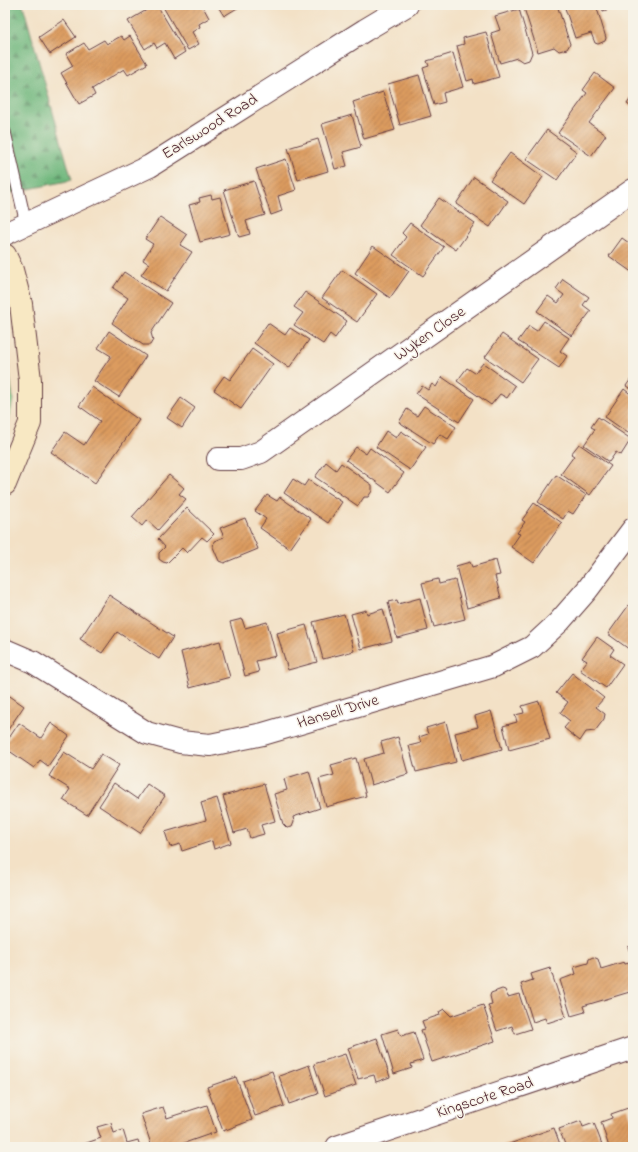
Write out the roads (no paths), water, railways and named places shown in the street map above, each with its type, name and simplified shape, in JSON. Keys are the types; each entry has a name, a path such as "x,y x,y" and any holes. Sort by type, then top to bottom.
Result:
{"main road":[{"path":"5,255 12,270 21,304 30,380 30,423 5,484"}],"street":[{"name":"Earlswood Road","path":"5,234 150,166 407,5"},
{"name":"Wyken Close","path":"218,459 241,459 261,452 633,190"},
{"name":"Hansell Drive","path":"5,650 33,662 147,732 197,744 226,742 263,734 494,666 532,647 559,622 587,590 633,529"},
{"name":"Kingscote Road","path":"337,1147 633,1048"}],"lane":[{"path":"5,132 26,224"}]}
